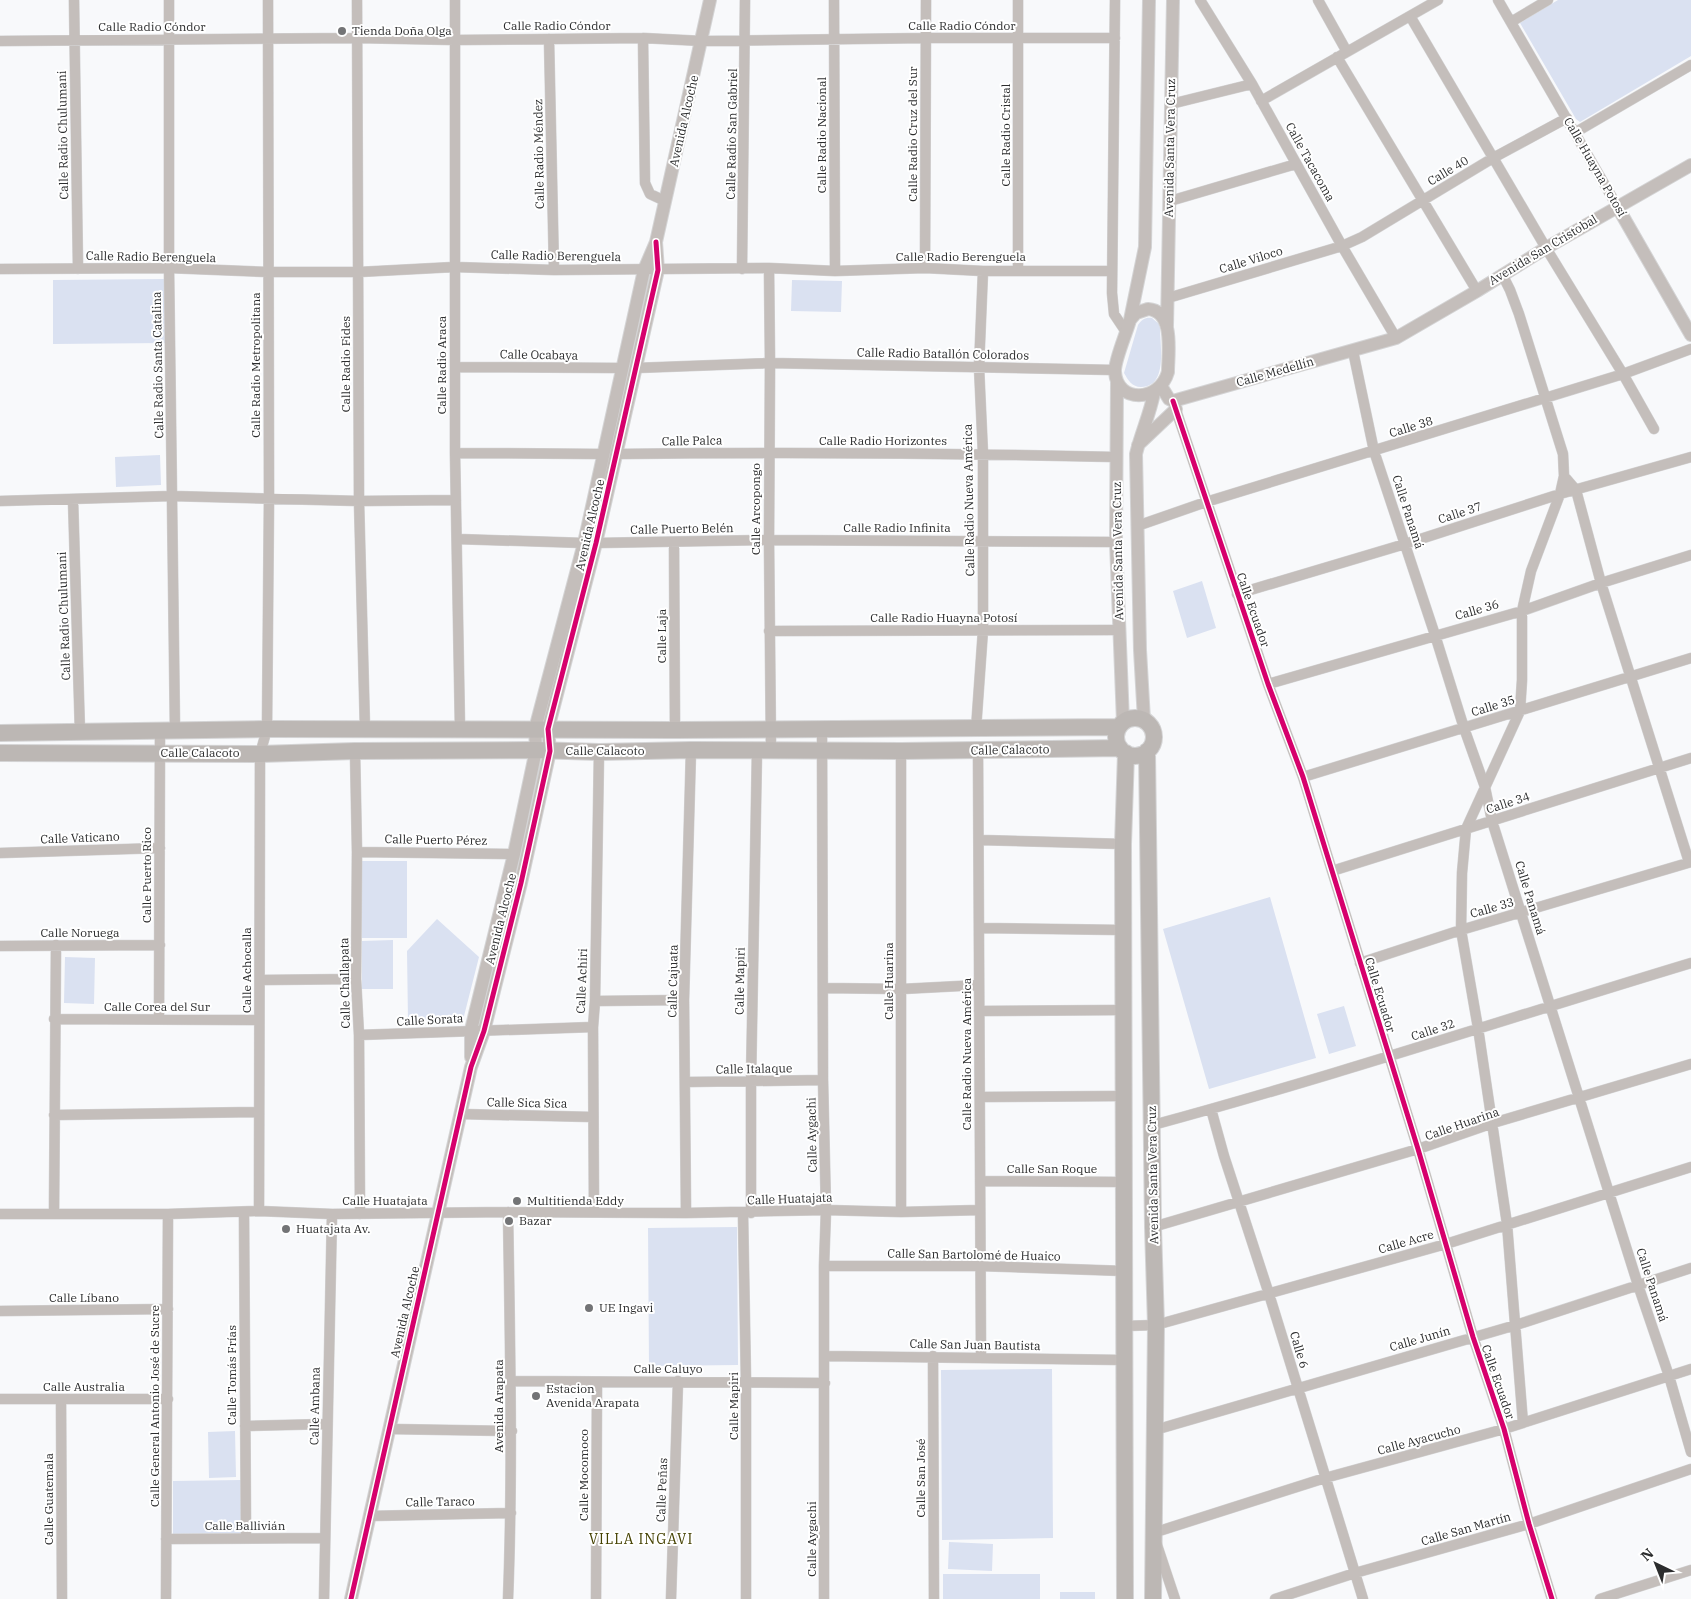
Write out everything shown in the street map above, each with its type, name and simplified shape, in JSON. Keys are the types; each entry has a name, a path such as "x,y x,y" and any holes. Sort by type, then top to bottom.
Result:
{"main road":[{"path":"1130,718 1144,720 1153,731 1154,739 1152,746 1140,755 1133,756 1123,751 1117,742 1116,734 1121,724 1130,718"},
{"name":"Calle Calacoto","path":"0,733 267,729 822,730 1121,724"},
{"name":"Calle Calacoto","path":"0,753 260,754 355,751 543,750 598,752 691,750 1123,751"},
{"path":"1123,751 1125,1599"},
{"name":"Avenida Santa Vera Cruz","path":"1147,751 1156,1325 1153,1599"}],"street":[{"name":"Calle Radio Chulumani","path":"74,0 78,269"},
{"name":"Calle Radio Santa Catalina","path":"167,731 172,496 169,268 169,0"},
{"name":"Calle Radio Metropolitana","path":"267,729 269,498 268,0"},
{"name":"Calle Radio Fides","path":"357,0 360,500 365,729"},
{"name":"Calle Radio Araca","path":"455,0 455,454 460,729"},
{"name":"Avenida Alcoche","path":"590,543 603,454 644,270 656,242 710,0"},
{"name":"Calle Radio San Gabriel","path":"742,269 745,0"},
{"name":"Calle Radio Nacional","path":"834,0 835,271"},
{"name":"Calle Radio Cruz del Sur","path":"925,268 926,0"},
{"name":"Calle Radio Cristal","path":"1018,0 1018,270"},
{"path":"1115,0 1112,271 1114,314 1128,326 1136,313 1154,310 1160,314 1168,326"},
{"name":"Avenida Santa Vera Cruz","path":"1121,724 1116,542 1116,375 1145,247 1149,0"},
{"name":"Avenida Santa Vera Cruz","path":"1144,720 1140,650 1136,454 1157,389 1166,379 1168,372 1173,0"},
{"name":"Calle Tacacoma","path":"1200,0 1252,84 1342,246 1396,338"},
{"path":"1318,0 1342,55 1422,202 1477,291"},
{"name":"Calle Huayna Potosí","path":"1498,0 1576,132 1691,335"},
{"path":"1511,22 1548,0"},
{"path":"1261,101 1410,16 1431,2"},
{"path":"1410,16 1654,428"},
{"name":"Calle Radio Cóndor","path":"0,40 643,38 702,42 926,38 1115,38"},
{"path":"643,38 646,183 650,194 665,202"},
{"name":"Calle Radio Méndez","path":"550,39 554,270"},
{"path":"1576,132 1691,65"},
{"path":"1171,104 1252,84"},
{"name":"Calle 40","path":"1342,246 1362,237 1493,158 1567,118"},
{"path":"1170,201 1296,164"},
{"name":"Avenida San Cristobal","path":"1396,338 1617,206 1690,167"},
{"name":"Avenida Alcoche","path":"477,1030 521,883 543,750 542,729 590,543 616,454 658,270 656,242"},
{"name":"Calle Viloco","path":"1168,298 1342,246"},
{"name":"Calle Radio Berenguela","path":"0,270 169,268 268,272 358,272 454,267 554,270 769,268 835,271 925,268 982,271 1112,271"},
{"name":"Calle Arcopongo","path":"764,750 771,730 768,452 770,362 769,268"},
{"name":"Calle Radio Nueva América","path":"976,728 983,630 983,454 979,367 982,271"},
{"path":"1502,274 1519,314 1563,454 1564,476 1560,494 1531,570 1522,610 1520,711 1466,829 1462,873 1461,930 1478,1028 1507,1224 1523,1423"},
{"name":"Calle Medellín","path":"1174,405 1396,338"},
{"name":"Calle 38","path":"1137,526 1206,502 1623,374 1691,349"},
{"name":"Calle Panamá","path":"1353,351 1374,451 1485,787 1492,821 1691,1452"},
{"path":"636,368 770,362"},
{"name":"Calle Radio Batallón Colorados","path":"770,362 979,367 1116,375"},
{"name":"Calle Ocabaya","path":"455,367 623,368"},
{"path":"1116,375 1123,390 1133,395 1147,395 1157,389 1169,398 1174,405 1138,445"},
{"name":"Calle Ecuador","path":"1174,405 1268,684 1303,777 1418,1149 1473,1337 1504,1429 1529,1524 1552,1599"},
{"name":"Calle Palca","path":"616,454 768,452"},
{"name":"Calle Radio Horizontes","path":"768,452 983,454 1116,458"},
{"path":"455,454 603,454"},
{"name":"Calle 37","path":"1237,594 1405,544 1560,494 1691,456"},
{"path":"1564,476 1576,490 1601,583 1658,768 1690,862"},
{"path":"0,501 172,496 456,500"},
{"name":"Calle Radio Chulumani","path":"73,500 80,733"},
{"name":"Calle Puerto Belén","path":"458,539 590,543 769,540"},
{"name":"Calle Radio Infinita","path":"769,540 1116,542"},
{"name":"Calle Laja","path":"674,542 674,730"},
{"name":"Calle 36","path":"1268,684 1522,610 1691,555"},
{"name":"Calle Radio Huayna Potosí","path":"770,631 1119,630"},
{"name":"Calle 35","path":"1303,777 1691,658"},
{"name":"Calle Achocalla","path":"259,1211 260,754 267,729"},
{"name":"Calle Aygachi","path":"822,730 823,1080 826,1210 824,1266 824,1599"},
{"name":"Calle Puerto Rico","path":"159,1019 160,753 167,731"},
{"name":"Avenida Alcoche","path":"351,1599 471,1067 514,854 543,750"},
{"name":"Calle Cajuata","path":"686,1213 684,1000 691,750"},
{"name":"Calle Mapiri","path":"746,1599 747,1213 764,750"},
{"name":"Calle Huarina","path":"900,750 901,1212"},
{"name":"Calle Radio Nueva América","path":"978,750 980,1358"},
{"name":"Calle Challapata","path":"355,751 360,1214"},
{"name":"Calle Achiri","path":"594,1212 593,1027 595,1001 598,752"},
{"name":"Calle 34","path":"1332,871 1691,758"},
{"path":"979,840 1124,844"},
{"name":"Calle Vaticano","path":"0,853 160,848"},
{"name":"Calle Puerto Pérez","path":"357,852 514,854"},
{"name":"Calle 33","path":"1360,963 1461,930 1690,862"},
{"path":"979,928 1124,930"},
{"path":"54,1214 56,945"},
{"name":"Calle Noruega","path":"0,946 160,945"},
{"name":"Calle 32","path":"1153,1125 1389,1057 1691,963"},
{"path":"260,980 356,979"},
{"path":"823,988 902,989 979,985"},
{"path":"595,1001 684,1000"},
{"path":"979,1011 1124,1010"},
{"name":"Calle Corea del Sur","path":"54,1019 259,1020"},
{"name":"Calle Sorata","path":"359,1035 593,1027"},
{"name":"Calle Huarina","path":"1153,1227 1418,1149 1493,1124 1691,1064"},
{"name":"Calle Italaque","path":"686,1082 823,1080"},
{"path":"980,1097 1124,1096"},
{"name":"Calle 6","path":"1211,1109 1363,1599"},
{"path":"54,1115 259,1112"},
{"name":"Calle Sica Sica","path":"460,1114 593,1117"},
{"name":"Calle Acre","path":"1124,1326 1156,1325 1269,1294 1446,1244 1691,1167"},
{"name":"Calle San Roque","path":"980,1181 1124,1182"},
{"name":"Calle Huatajata","path":"0,1214 168,1214 244,1213 259,1211 332,1214 508,1212 747,1213 826,1210 901,1212 980,1210"},
{"name":"Avenida Arapata","path":"508,1212 512,1431 508,1599"},
{"name":"Calle Tomás Frías","path":"244,1213 246,1538"},
{"name":"Calle General Antonio José de Sucre","path":"166,1599 168,1214"},
{"name":"Calle Ambana","path":"324,1599 332,1214"},
{"name":"Calle San Bartolomé de Huaico","path":"824,1266 980,1266 1124,1271"},
{"name":"Calle Junín","path":"1155,1430 1516,1325 1691,1268"},
{"name":"Calle Líbano","path":"0,1311 168,1309"},
{"name":"Calle San Juan Bautista","path":"825,1356 1124,1360"},
{"name":"Calle San José","path":"933,1356 934,1599"},
{"name":"Calle Ayacucho","path":"1153,1533 1325,1478 1504,1429 1691,1369"},
{"name":"Calle Caluyo","path":"511,1381 825,1382"},
{"name":"Calle Peñas","path":"672,1599 678,1381"},
{"name":"Calle Mocomoco","path":"596,1599 597,1382"},
{"name":"Calle Australia","path":"0,1399 168,1399"},
{"name":"Calle Guatemala","path":"61,1399 62,1599"},
{"path":"245,1426 327,1424"},
{"path":"389,1429 512,1431"},
{"name":"Calle San Martín","path":"1275,1599 1354,1573 1529,1524 1691,1469"},
{"name":"Calle Taraco","path":"369,1516 511,1513"},
{"path":"1153,1533 1175,1599"},
{"name":"Calle Ballivián","path":"166,1540 324,1538"},
{"path":"1600,1599 1691,1570"}],"shaded area":[{"path":"1558,0 1691,0 1691,56 1580,122 1576,119 1520,23"},
{"path":"165,279 165,343 53,344 53,280"},
{"path":"792,280 842,281 841,312 791,311"},
{"path":"1152,318 1159,324 1160,328 1161,364 1159,373 1150,385 1138,387 1131,383 1124,373 1138,325 1144,319"},
{"path":"160,455 161,485 116,487 115,457"},
{"path":"1202,581 1216,628 1187,638 1173,591"},
{"path":"362,861 407,861 407,938 362,938"},
{"path":"1270,897 1316,1058 1209,1089 1163,929"},
{"path":"437,919 479,957 463,1020 408,1021 407,951"},
{"path":"393,940 393,989 362,989 362,941"},
{"path":"65,957 95,958 94,1004 64,1003"},
{"path":"1344,1006 1356,1046 1329,1054 1317,1014"},
{"path":"737,1227 738,1365 649,1366 648,1228"},
{"path":"1052,1369 1053,1538 942,1540 941,1370"},
{"path":"235,1431 236,1477 209,1478 208,1432"},
{"path":"241,1480 241,1533 173,1534 173,1481"},
{"path":"949,1542 993,1544 992,1571 948,1569"},
{"path":"943,1574 1040,1574 1040,1599 943,1599"},
{"path":"1060,1592 1095,1592 1095,1599 1060,1599"}],"cycle path":[{"path":"351,1599 471,1067 484,1031 521,883 550,751 548,729 596,543 658,270 656,242"},
{"path":"1173,401 1268,684 1303,777 1418,1149 1473,1337 1504,1429 1529,1524 1552,1599"}],"place":[{"name":"Tienda Doña Olga","path":"342,31"},
{"name":"Multitienda Eddy","path":"517,1201"},
{"name":"Bazar","path":"509,1221"},
{"name":"Huatajata Av.","path":"286,1229"},
{"name":"UE Ingavi","path":"589,1308"},
{"name":"Estacion Avenida Arapata","path":"536,1396"}],"district":[{"name":"VILLA INGAVI","path":"641,1539"}]}
